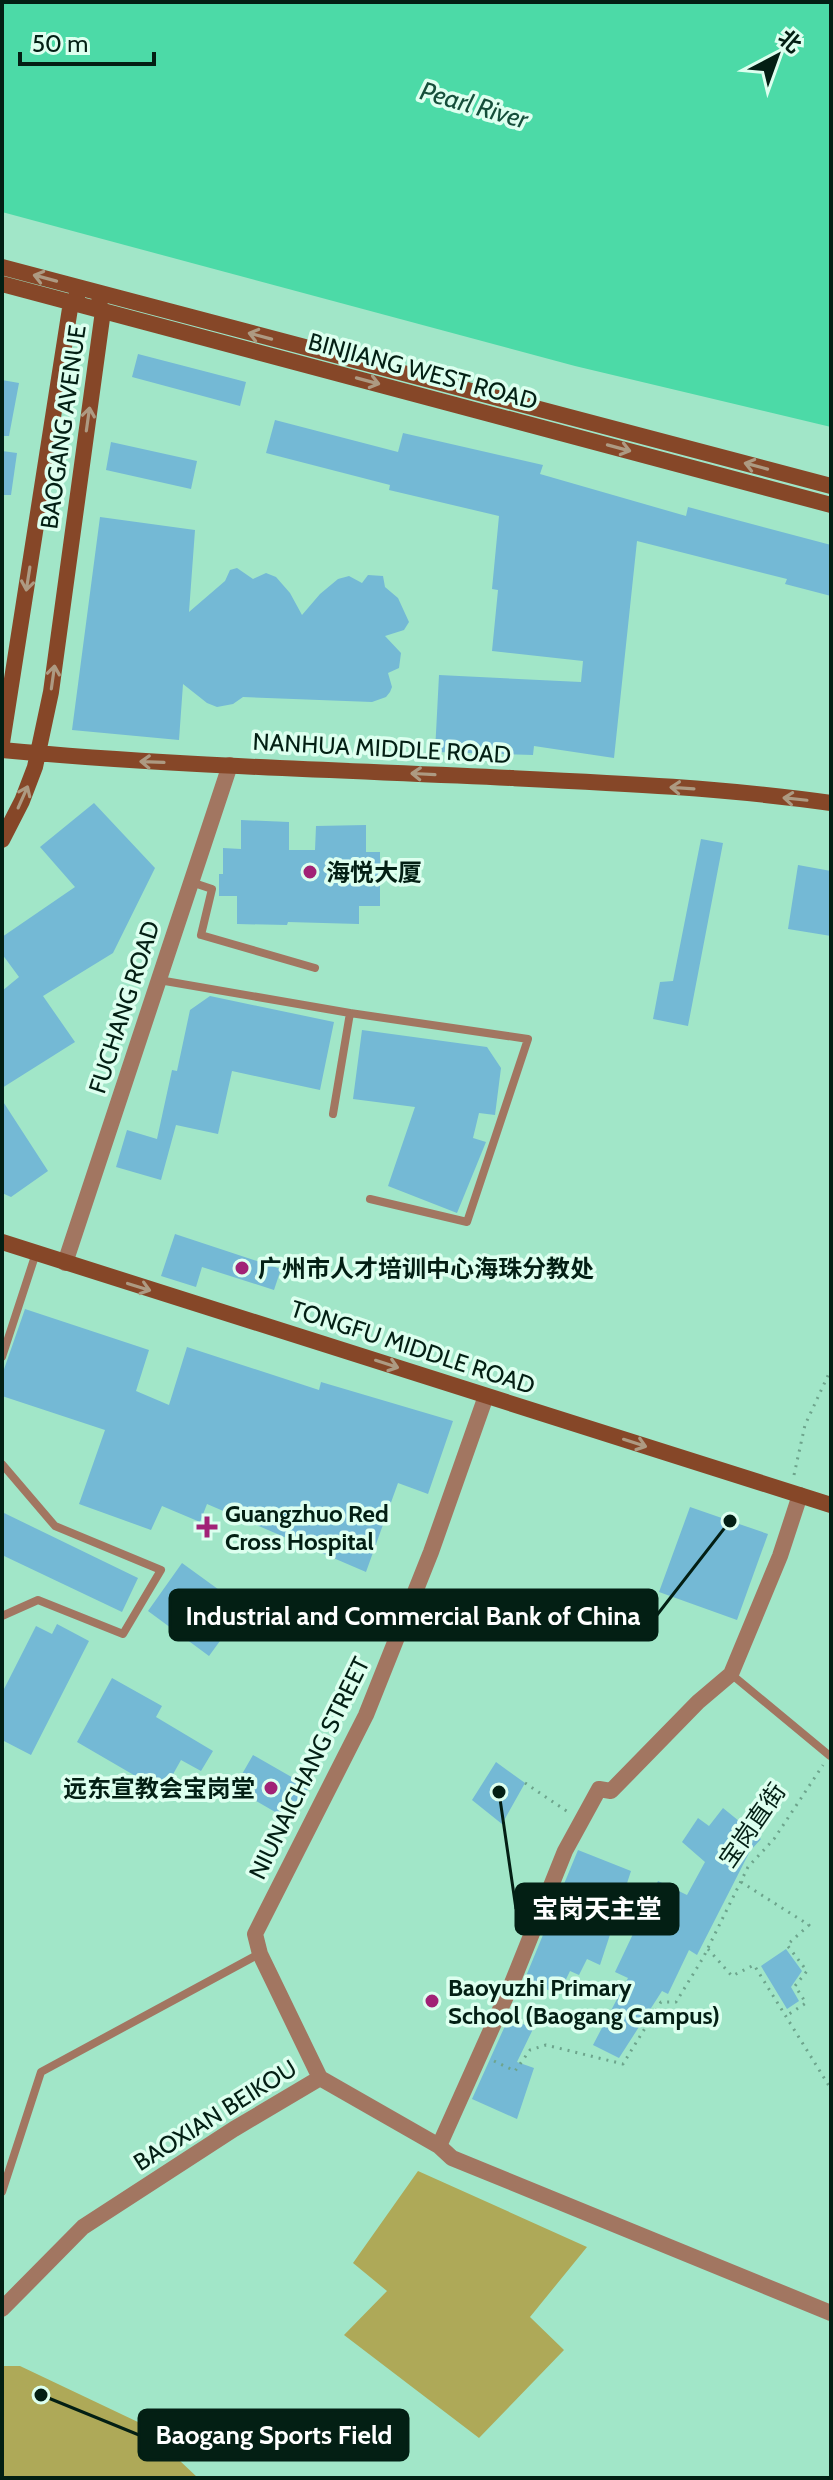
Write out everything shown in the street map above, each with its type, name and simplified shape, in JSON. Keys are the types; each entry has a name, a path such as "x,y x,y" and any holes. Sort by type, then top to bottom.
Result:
{"main road":[{"name":"BINJIANG WEST ROAD","path":"2,267 831,486"},
{"name":"BINJIANG WEST ROAD","path":"2,284 831,505"},
{"name":"BAOGANG AVENUE","path":"2,743 71,302 89,289 103,311 54,676 39,753 22,801 2,840"},
{"name":"NANHUA MIDDLE ROAD","path":"2,750 124,761 574,781 831,803"},
{"name":"TONGFU MIDDLE ROAD","path":"2,1242 831,1505"}],"street":[{"name":"FUCHANG ROAD","path":"65,1263 230,765"},
{"name":"NIUNAICHANG STREET","path":"255,1934 366,1715 431,1552 486,1396"},
{"path":"439,2146 512,1983 565,1851 581,1821 599,1789 611,1791 698,1702 731,1674 780,1556 800,1495"},
{"name":"BAOXIAN BEIKOU","path":"2,2309 83,2227 234,2129 320,2078 260,1954 255,1934"},
{"path":"320,2078 439,2146 452,2158 831,2313"}],"lane":[{"path":"190,882 212,889 201,935 315,968"},
{"path":"158,979 350,1013 528,1039 467,1222 370,1199"},
{"path":"333,1114 350,1013"},
{"path":"2,1357 36,1253"},
{"path":"2,1464 55,1526 161,1570 123,1634 38,1600 2,1616"},
{"path":"731,1674 831,1756"},
{"path":"2,2192 41,2072 260,1954"}],"path":[{"path":"800,1495 805,1425 831,1369"},
{"name":"宝岗直街","path":"480,2054 515,2071 530,2050 546,2045 623,2064 661,2002 676,2002 708,1949 748,1867 774,1839 831,1756"},
{"path":"525,1783 581,1821"},
{"path":"741,1882 809,1925 787,1945 807,1971 795,1986 806,2003 786,2016"},
{"path":"708,1949 732,1976 754,1965 831,2089"}],"shaded area":[{"path":"418,2171 587,2247 530,2317 564,2350 479,2438 344,2335 387,2291 353,2263"},
{"path":"2,2366 20,2366 140,2423 198,2478 2,2478"}],"water":[{"name":"Pearl River","path":"2,2 831,2 831,427 575,366 2,212"}],"building":[{"path":"138,354 246,382 240,406 132,377"},
{"path":"2,380 19,383 9,436 2,436"},
{"path":"275,420 398,452 403,433 543,465 540,474 686,516 688,507 831,545 831,596 785,584 787,579 637,541 614,758 534,746 533,755 435,752 439,675 581,682 583,661 492,651 498,590 492,589 499,516 389,490 390,485 266,453"},
{"path":"111,442 197,461 191,489 106,470"},
{"path":"2,451 17,453 11,495 2,495"},
{"path":"100,517 195,530 189,612 225,581 230,570 237,568 253,579 266,573 276,577 290,593 302,615 338,579 349,576 362,583 368,575 383,576 385,587 398,598 409,622 404,630 385,636 401,653 399,668 388,673 392,687 390,692 386,697 372,702 243,697 233,704 217,707 183,684 179,740 72,730"},
{"path":"94,803 155,868 113,953 43,996 75,1042 2,1088 2,991 19,977 2,954 2,937 75,887 40,847"},
{"name":"海悦大厦","path":"241,820 289,822 289,850 315,850 316,826 366,825 366,852 380,852 380,906 359,906 359,924 237,924 237,896 219,896 219,874 223,874 223,848 241,849"},
{"path":"701,839 723,843 688,1026 653,1019 660,982 673,981"},
{"path":"798,865 831,871 831,936 788,929"},
{"path":"210,996 334,1022 320,1090 232,1071 218,1134 176,1125 161,1180 116,1167 127,1130 157,1139 172,1070 177,1071 190,1010"},
{"path":"362,1030 487,1047 501,1068 495,1115 479,1113 473,1138 486,1142 457,1213 388,1186 415,1107 353,1099"},
{"path":"2,1100 48,1171 11,1197 2,1193"},
{"path":"175,1234 281,1269 274,1290 202,1267 196,1287 161,1276"},
{"path":"25,1309 149,1350 136,1391 169,1405 187,1347 319,1390 321,1382 453,1421 428,1494 398,1483 366,1572 207,1504 200,1522 162,1506 151,1530 79,1504 105,1430 2,1396 2,1375"},
{"path":"690,1507 768,1534 737,1620 659,1592"},
{"path":"2,1512 138,1578 122,1612 2,1555"},
{"path":"182,1563 244,1608 209,1656 148,1611"},
{"path":"57,1624 89,1641 31,1755 2,1740 2,1693 36,1626 52,1634"},
{"path":"112,1678 162,1706 156,1717 213,1751 201,1771 181,1760 163,1792 77,1742"},
{"name":"远东宣教会宝岗堂","path":"253,1755 309,1787 289,1820 234,1788"},
{"path":"496,1762 525,1783 502,1824 472,1800"},
{"path":"723,1808 761,1839 750,1851 697,1955 689,1950 668,1994 662,1991 619,2058 593,2045 628,1978 615,1972 658,1881 687,1895 705,1862 682,1842 698,1818 709,1826"},
{"path":"578,1850 631,1871 600,1965 587,1959 579,1975 570,1971 559,1994 524,1981"},
{"path":"786,1949 802,1971 791,1987 799,2001 787,2009 761,1966"},
{"path":"509,2017 533,2029 517,2062 534,2068 517,2119 472,2099"}],"place":[{"name":"海悦大厦","path":"310,872"},
{"name":"广州市人才培训中心海珠分教处","path":"242,1268"},
{"name":"Industrial and Commercial Bank of China","path":"730,1521"},
{"name":"Guangzhuo Red Cross Hospital","path":"207,1527"},
{"name":"远东宣教会宝岗堂","path":"271,1788"},
{"name":"宝岗天主堂","path":"499,1792"},
{"name":"Baoyuzhi Primary School (Baogang Campus)","path":"432,2001"},
{"name":"Baogang Sports Field","path":"41,2395"}]}
